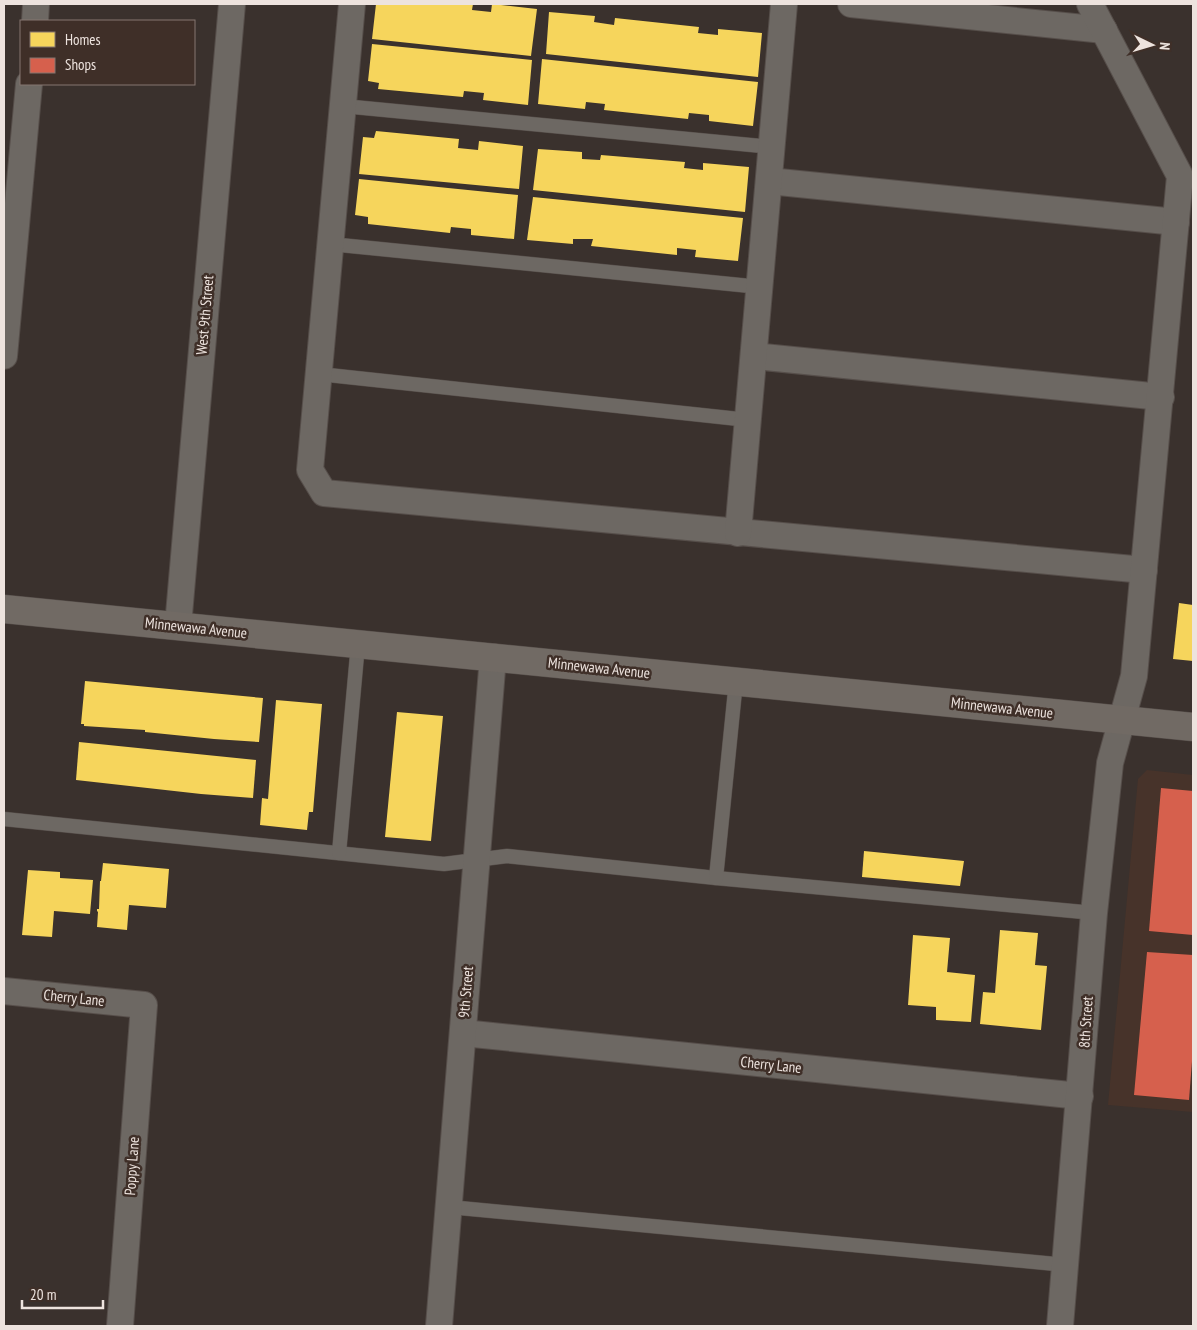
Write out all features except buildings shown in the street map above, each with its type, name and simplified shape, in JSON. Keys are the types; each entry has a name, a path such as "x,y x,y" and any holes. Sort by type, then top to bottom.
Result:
{"main road":[{"name":"Minnewawa Avenue","path":"4,609 1193,727"}],"street":[{"path":"35,20 36,4"},
{"name":"West 9th Street","path":"178,626 232,4"},
{"path":"352,4 310,470 324,493 1144,570"},
{"path":"738,533 784,4"},
{"path":"851,4 1104,30"},
{"name":"8th Street","path":"1060,1326 1094,913 1110,763 1134,676 1180,176 1090,4"},
{"path":"4,356 29,85"},
{"path":"769,181 1176,222"},
{"path":"754,356 1160,397"},
{"name":"9th Street","path":"439,1326 493,657"},
{"name":"Cherry Lane","path":"4,991 144,1005"},
{"name":"Poppy Lane","path":"120,1326 144,1005"},
{"name":"Cherry Lane","path":"463,1033 1080,1096"}],"lane":[{"path":"343,106 772,146"},
{"path":"330,244 760,287"},
{"path":"319,374 748,420"},
{"path":"339,853 358,644"},
{"path":"716,878 736,681"},
{"path":"4,820 444,864 507,856 716,878 1094,913"},
{"path":"449,1207 1066,1265"}],"shaded area":[{"path":"1147,770 1193,775 1193,1112 1108,1105 1138,779"}]}
